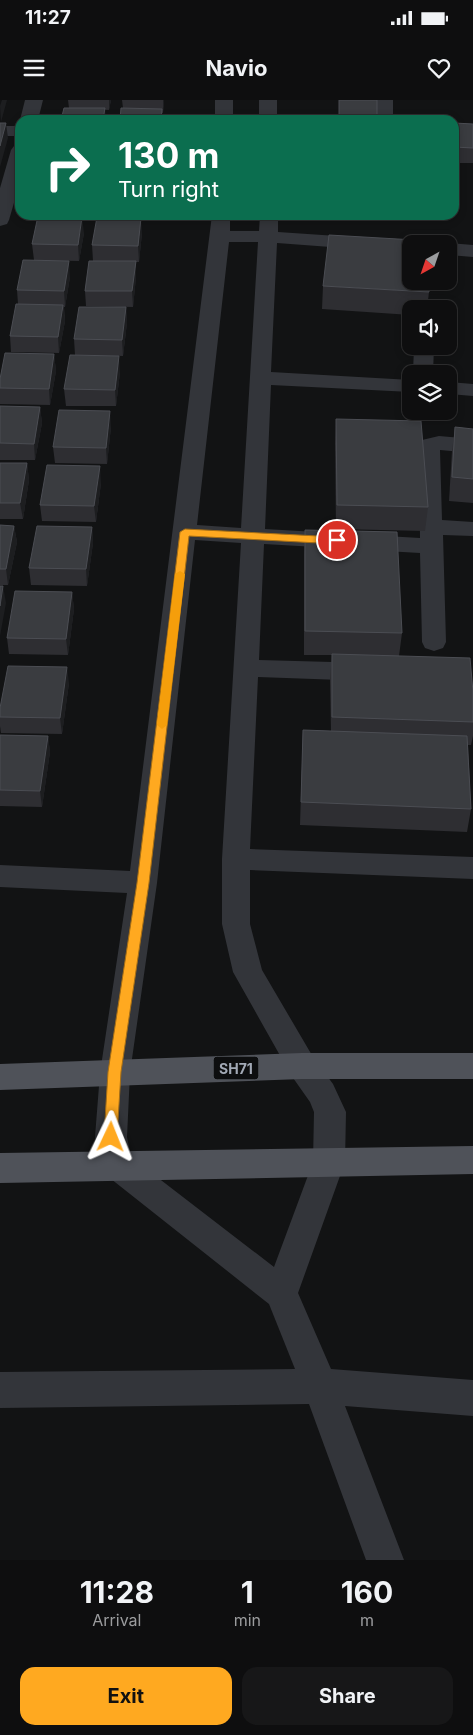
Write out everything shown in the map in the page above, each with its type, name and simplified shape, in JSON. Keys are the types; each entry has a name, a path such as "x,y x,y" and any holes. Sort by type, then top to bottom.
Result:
{"main road":[{"name":"SH71","path":"0,1077 302,1066 473,1066"},
{"path":"0,1168 473,1160"}],"street":[{"path":"30,115 34,100"},
{"path":"224,100 224,115"},
{"path":"268,100 268,115"},
{"path":"384,100 384,115"},
{"path":"0,131 15,131"},
{"path":"8,210 5,186 15,162"},
{"path":"385,1560 320,1386 280,1293 117,1165 111,1137 115,1072 143,883 221,226 269,226 402,246"},
{"path":"269,226 236,859 236,924 248,972 302,1066 322,1094 330,1112 329,1162 280,1293"},
{"path":"458,250 473,251"},
{"path":"261,378 402,386"},
{"path":"457,389 473,390"},
{"path":"434,642 430,445 439,443 473,446"},
{"path":"185,532 253,535 432,536 473,529"},
{"path":"247,668 396,673"},
{"path":"236,859 473,868"},
{"path":"0,876 143,883"},
{"path":"0,1390 320,1386 473,1398"}],"building":[{"path":"339,100 377,100 377,115 339,115"},
{"path":"64,108 105,108 104,115 62,115"},
{"path":"121,108 162,109 161,115 120,115"},
{"path":"0,123 6,123 0,146"},
{"path":"459,123 473,124 473,148 459,147"},
{"path":"37,220 82,220 78,245 32,244"},
{"path":"96,220 141,220 138,246 92,245"},
{"path":"329,235 402,239 402,290 429,290 429,292 323,286"},
{"path":"23,260 69,261 64,291 17,290"},
{"path":"89,261 136,261 132,291 85,291"},
{"path":"16,304 63,305 58,337 10,336"},
{"path":"79,307 126,307 122,340 74,339"},
{"path":"5,353 54,354 49,389 0,388"},
{"path":"70,355 119,356 115,390 64,389"},
{"path":"0,406 40,407 34,444 0,443"},
{"path":"59,410 110,411 106,448 53,447"},
{"path":"336,419 421,421 428,507 337,505"},
{"path":"455,427 473,429 473,479 452,477"},
{"path":"0,463 27,463 20,503 0,503"},
{"path":"47,465 100,466 94,506 40,505"},
{"path":"0,525 14,526 6,569 0,569"},
{"path":"37,526 92,527 86,569 29,568"},
{"path":"305,530 397,532 402,633 305,631"},
{"path":"0,586 3,586 0,606"},
{"path":"15,591 72,592 66,639 7,638"},
{"path":"332,654 470,658 473,722 332,717"},
{"path":"8,666 67,667 60,718 0,717"},
{"path":"303,730 467,736 471,809 301,802"},
{"path":"0,735 48,736 40,791 0,790"}],"slow traffic":[{"path":"162,725 180,574"}],"route":[{"path":"111,1137 115,1072 143,883 185,532 337,540"}]}
